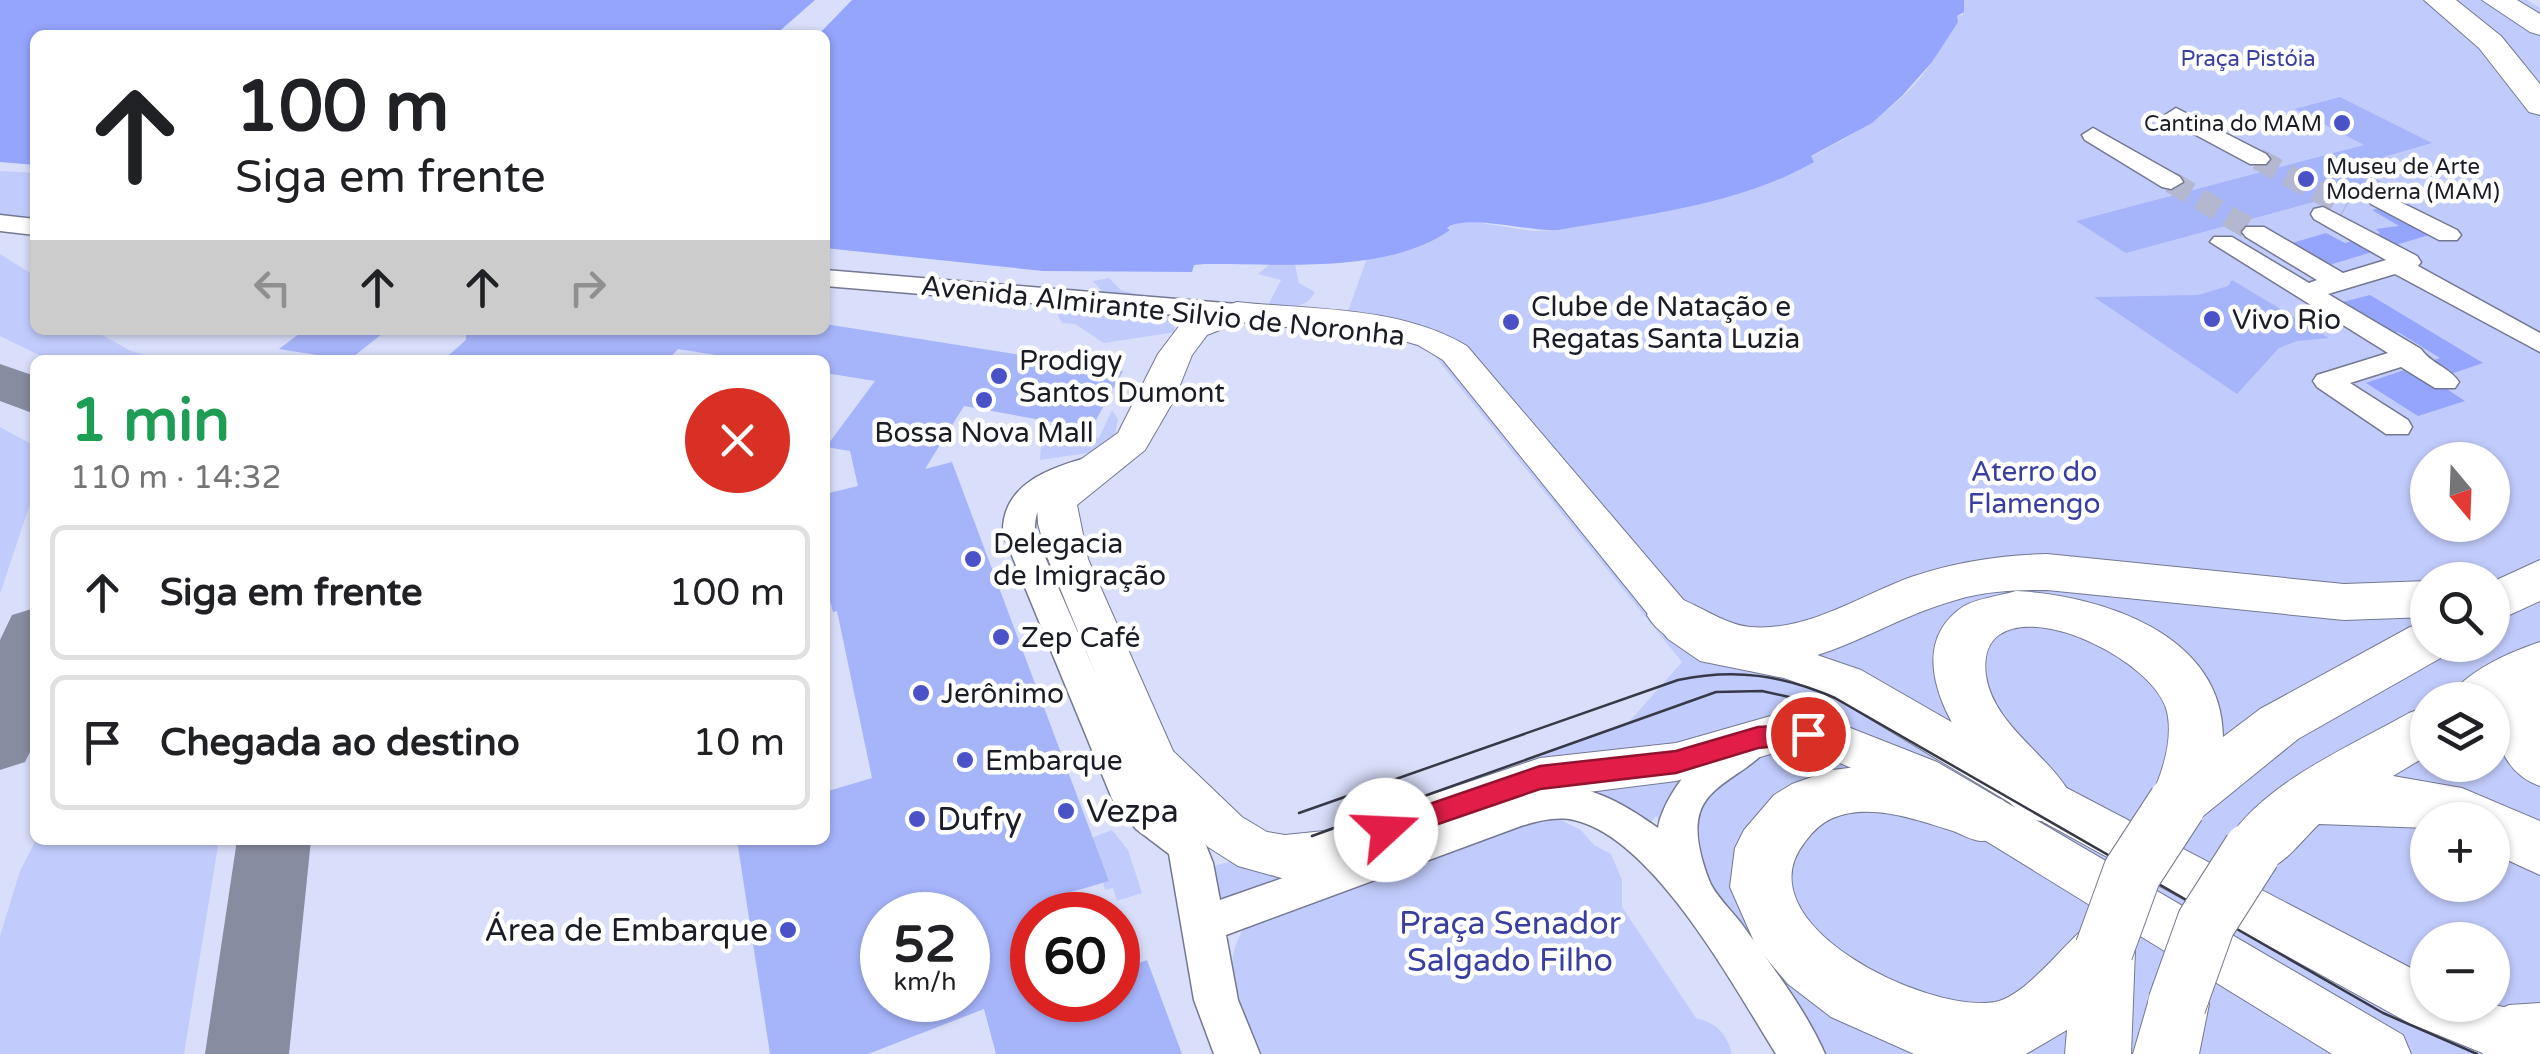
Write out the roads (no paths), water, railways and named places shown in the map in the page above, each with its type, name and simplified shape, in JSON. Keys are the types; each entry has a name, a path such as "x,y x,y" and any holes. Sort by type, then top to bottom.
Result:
{"highway":[{"path":"2438,0 2490,42 2540,106"},
{"path":"2474,0 2540,51"},
{"path":"2496,0 2540,26"},
{"path":"1672,615 1737,646 1761,648 1820,634 1949,583 2002,572 2046,572 2344,602 2410,599"},
{"path":"2044,799 1988,731 1968,699 1959,675 1958,651 1972,629 1990,617 2018,610 2069,613 2111,627 2146,647 2177,674 2192,703 2196,733 2179,802"},
{"path":"2098,1054 2103,953 2130,874 2155,830 2179,802 2279,724 2410,652"},
{"path":"2505,682 2532,666"},
{"path":"2532,666 2516,711 2517,724 2540,763"},
{"path":"2172,1029 2188,961 2226,883 2304,800 2410,738"},
{"path":"1983,816 1873,790 1832,793 1805,804 1780,826 1764,852 1763,894 1774,923 1810,972 1846,1002 1894,1024 1951,1039 1977,1039 2015,1028 2103,953"},
{"path":"2304,800 2398,798 2418,802"},
{"path":"2510,834 2540,850"}],"main road":[{"name":"Avenida Almirante Silvio de Noronha","path":"1187,317 1237,312 1396,328 1430,338 1455,353 1689,634 1715,649 1788,662 1845,682 2044,799 2410,995"},
{"path":"1187,317 1156,400 1132,441 1061,494 1056,512 1068,559 1155,763 1245,846 1271,855 1299,857 1324,853 1528,780 1690,760 1758,738 1808,734 1856,747 1920,776 2382,1054"},
{"name":"Avenida Almirante Silvio de Noronha","path":"2481,1022 2530,1038"}],"street":[{"path":"2176,115 2258,159"},
{"path":"2093,134 2171,182"},
{"path":"2380,198 2448,235"},
{"path":"2323,214 2540,344"},
{"path":"0,224 30,227"},
{"path":"2255,232 2339,282"},
{"path":"2223,242 2411,355 2426,371 2327,382 2396,426"},
{"path":"2306,292 2339,282 2392,257"},
{"name":"Avenida Almirante Silvio de Noronha","path":"830,279 1187,317"},
{"path":"1115,457 1031,494 1023,501 1016,519 1032,568 1126,790 1150,818 1187,844"},
{"path":"1698,900 1677,844 1678,812 1699,785 1758,738"},
{"path":"1155,763 1187,844 1216,1000 1237,1054"},
{"path":"1203,925 1518,810 1555,802 1586,806 1626,824 1652,845 1698,900 1802,1054"},
{"path":"1209,970 1226,938 1256,904"}],"water":[{"path":"0,0 815,0 781,30 30,30 30,165 0,162"},
{"path":"852,0 1964,0 1964,12 1957,16 1958,22 1932,62 1872,123 1811,156 1814,162 1754,189 1657,213 1559,230 1456,224 1424,244 1364,260 1299,265 1205,264 1194,265 1192,272 1043,271 830,249 830,30 823,30"},
{"path":"2380,208 2429,235 2329,265 2292,243 2326,233 2345,243 2380,233 2376,229 2399,226 2372,210"},
{"path":"2370,295 2483,363 2433,380 2465,401 2418,416 2366,383 2440,358 2398,332 2387,335 2335,304"}],"tunnel":[{"path":"2258,159 2346,207"},
{"path":"2171,182 2255,232"}],"tram line":[{"path":"1299,813 1678,680 1739,674 1777,679 1835,698 2383,1013 2477,1054"},
{"path":"1312,836 1716,692 1762,691 1816,703"}],"place":[{"name":"Cantina do MAM","path":"2342,123"},
{"name":"Museu de Arte Moderna (MAM)","path":"2306,179"},
{"name":"Vivo Rio","path":"2212,319"},
{"name":"Clube de Natação e Regatas Santa Luzia","path":"1511,322"},
{"name":"Prodigy Santos Dumont","path":"999,376"},
{"name":"Bossa Nova Mall","path":"984,400"},
{"name":"Delegacia de Imigração","path":"973,559"},
{"name":"Zep Café","path":"1001,637"},
{"name":"Jerônimo","path":"921,693"},
{"name":"Embarque","path":"965,760"},
{"name":"Vezpa","path":"1066,811"},
{"name":"Dufry","path":"917,819"},
{"name":"Área de Embarque","path":"788,930"}],"park label":[{"name":"Praça Pistóia","path":"2248,58"},
{"name":"Aterro do Flamengo","path":"2034,487"},
{"name":"Praça Senador Salgado Filho","path":"1510,942"}]}
